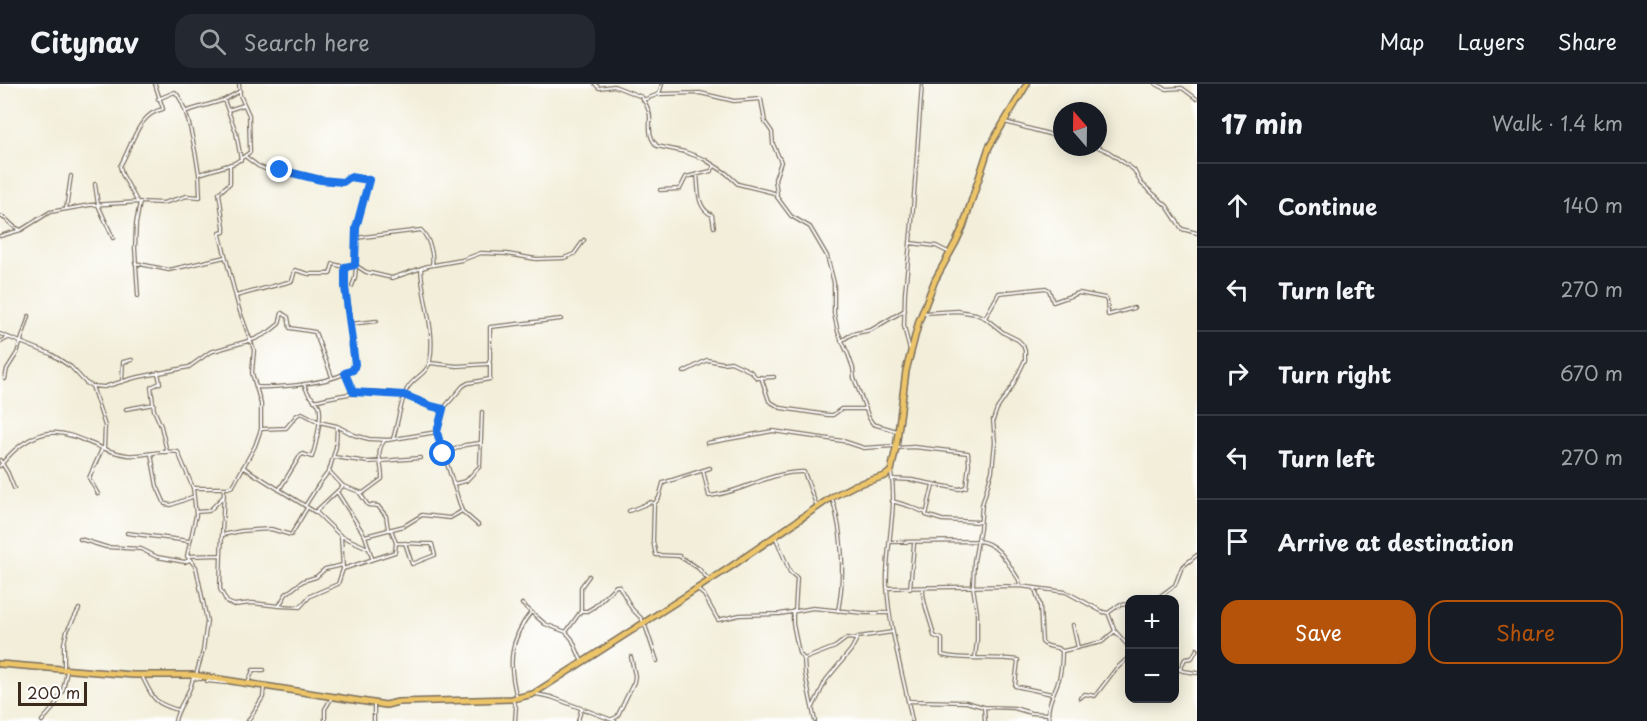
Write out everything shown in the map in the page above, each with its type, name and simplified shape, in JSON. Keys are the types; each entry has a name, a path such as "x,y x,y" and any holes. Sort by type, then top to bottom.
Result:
{"main road":[{"path":"0,664 142,676 228,680 374,704 514,698 533,694 696,589 832,497 855,485 885,476 891,471 897,447 910,354 922,313 935,280 963,227 989,147 1027,84"}],"street":[{"path":"138,296 135,263 139,202 122,174 120,166 136,130 152,114 163,109 155,84"},
{"path":"199,174 241,160 251,149 249,115 239,84"},
{"path":"595,84 599,88 614,86 644,100 650,116 648,125 650,137 657,146 686,152 705,160 740,185 777,195"},
{"path":"659,94 662,84"},
{"path":"910,354 904,326 922,84"},
{"path":"1156,84 1166,89 1182,88 1197,99"},
{"path":"186,111 224,100 240,91"},
{"path":"0,236 21,230 46,214 66,209 139,202 163,203 187,196 200,196 197,177 199,174 186,111 177,93 158,99"},
{"path":"644,100 659,94 700,93 735,101 760,99 765,122 772,132 781,162 775,179 777,195 791,216 810,227 827,256 834,283 834,315 841,341 873,424 898,431"},
{"path":"224,100 236,132 241,160"},
{"path":"228,110 244,105"},
{"path":"1005,122 1053,136"},
{"path":"1107,151 1134,170 1141,183 1167,206 1182,229 1197,233"},
{"path":"246,157 263,168 321,180 343,182 350,177 369,180 354,238 355,278 352,286"},
{"path":"193,489 224,488 235,484 255,446 261,429 261,404 252,376 255,355 220,235 224,232 224,227 219,193 230,183 230,164"},
{"path":"660,190 680,189 686,177 711,171 714,167"},
{"path":"697,174 701,205 706,212 712,215 714,227"},
{"path":"66,209 71,176"},
{"path":"95,184 98,205 113,238"},
{"path":"0,216 8,219 16,229 21,230"},
{"path":"354,238 422,230 430,246 434,261 432,265"},
{"path":"236,296 292,281 296,270 309,274 328,274 333,264 345,267 355,265 366,272 393,279 421,268 462,260 482,253 536,259 564,258 574,254 584,240"},
{"path":"910,243 936,246 950,253"},
{"path":"135,263 173,270 226,256"},
{"path":"257,387 304,384 353,370 355,364 345,287 345,267"},
{"path":"393,439 404,395 413,380 425,371 430,363 433,336 421,268"},
{"path":"985,318 999,293 1046,288 1053,302 1079,293 1105,298 1108,315 1134,308"},
{"path":"841,341 852,334 871,330 905,310"},
{"path":"922,313 969,312 985,318 1004,333 1021,342 1025,348 1025,356 1010,392 995,413 992,471 983,498 974,561 973,586 977,612 975,657"},
{"path":"0,334 56,356 71,367 81,380 92,386 108,386 158,372 189,367 216,349 250,340 271,330 279,323 281,314 284,314 288,316 290,328 315,332 332,377"},
{"path":"5,379 7,369 15,358 29,316"},
{"path":"478,525 462,511 443,454 437,432 443,409 466,384 490,379 490,327 561,319"},
{"path":"350,324 376,321"},
{"path":"0,342 8,338"},
{"path":"122,382 123,362 132,360"},
{"path":"684,372 707,360 731,362 750,371 753,377 764,379 774,377"},
{"path":"430,363 457,366 490,363"},
{"path":"158,372 160,383 151,387 167,452"},
{"path":"345,373 353,392"},
{"path":"761,377 769,401 781,408 828,415 833,415 841,409 866,409"},
{"path":"279,490 300,456 313,456 320,422 320,409 309,396 304,384"},
{"path":"92,386 105,426 103,449 89,478 98,494"},
{"path":"314,401 353,392 404,395 443,409"},
{"path":"126,409 154,404"},
{"path":"453,484 466,481 479,468 482,412"},
{"path":"261,429 286,428 297,415 302,413 362,438 385,440 437,432"},
{"path":"222,535 271,529 290,536 319,484 329,471 334,457 337,426"},
{"path":"706,442 773,431 843,441 864,448 914,447 968,453 966,488 959,489 912,480 893,479"},
{"path":"1,465 25,443 38,436 55,432 77,437 106,451 128,455 178,452 193,489 196,519 189,541 188,558 196,567 207,621 203,651 196,677 174,720"},
{"path":"329,471 343,486 364,492 382,479 379,461 380,447 385,440"},
{"path":"443,454 465,445 480,443"},
{"path":"151,454 157,486 165,504 171,505 193,497"},
{"path":"334,457 361,462 420,458"},
{"path":"0,460 14,488"},
{"path":"243,466 316,512 342,536 368,548"},
{"path":"709,580 699,568 679,556 656,555 653,541 655,534 654,504 659,498 663,483 710,468"},
{"path":"703,471 709,496 774,475 804,472 817,507"},
{"path":"891,471 893,479 887,588 889,613 912,721"},
{"path":"926,513 933,485"},
{"path":"316,512 343,486"},
{"path":"224,488 220,589 227,602 234,605 252,603 302,606 310,596 339,584 343,567 342,536"},
{"path":"337,492 364,536 372,559"},
{"path":"279,606 286,594 303,581 316,578 325,569 343,567 395,552 396,543 385,514 379,506 368,506 358,492"},
{"path":"196,512 209,511 224,496"},
{"path":"832,497 840,527 838,611"},
{"path":"629,511 651,501 654,504"},
{"path":"892,501 926,513 928,517 980,522"},
{"path":"364,536 404,526 422,514 450,518 462,511"},
{"path":"127,533 189,541"},
{"path":"775,536 790,572 797,578 793,624 799,653 804,659 815,721"},
{"path":"80,539 116,549 141,549 157,557 184,562 188,558 221,555"},
{"path":"889,542 978,541 994,545 1015,574 1020,586"},
{"path":"396,543 405,543 432,544 435,555 412,564 405,543"},
{"path":"910,589 914,543"},
{"path":"1162,595 1175,585 1182,567 1197,555"},
{"path":"566,632 581,611 581,587 589,576"},
{"path":"581,611 590,610 618,585 642,622 657,661"},
{"path":"887,588 1020,586 1066,592 1108,613 1119,605 1125,604"},
{"path":"923,588 923,599 934,636 942,639 942,654 957,658 1018,660 1015,686 1052,694"},
{"path":"1034,588 1040,605 1042,642 1045,645 1059,648 1062,651 1102,642 1115,632"},
{"path":"696,589 704,595 718,620 740,615 780,614 818,608 889,613"},
{"path":"522,604 552,628 566,632 572,639 582,662"},
{"path":"42,721 53,708 63,690 66,669 64,643 67,631 79,609"},
{"path":"515,721 516,707 512,679 513,645 519,629 531,612"},
{"path":"1108,613 1115,632 1125,643"},
{"path":"1073,625 1078,648"},
{"path":"813,707 826,680 851,650 858,637 893,632"},
{"path":"804,659 835,647 849,637 856,639"},
{"path":"1197,649 1192,658 1185,659 1179,669 1197,673"},
{"path":"1049,721 1048,714 1052,694 1059,678 1062,651"},
{"path":"533,694 551,697 581,710 614,720 635,679 631,657"},
{"path":"1080,698 1085,694 1095,696 1125,661"},
{"path":"248,683 253,670 264,670"},
{"path":"142,676 153,699 159,704 178,710"},
{"path":"207,681 225,683 228,680"},
{"path":"248,721 263,697 264,687 261,685"},
{"path":"325,721 325,709 333,697"},
{"path":"909,701 966,702 984,707 1014,708 1031,713 1048,714"},
{"path":"374,704 374,721"},
{"path":"984,707 985,721"},
{"path":"578,721 581,710"}],"route":[{"path":"280,170 321,180 343,182 350,177 369,180 356,228 355,265 345,267 345,287 355,367 345,373 353,392 396,393 443,409 437,432 443,454"}]}
